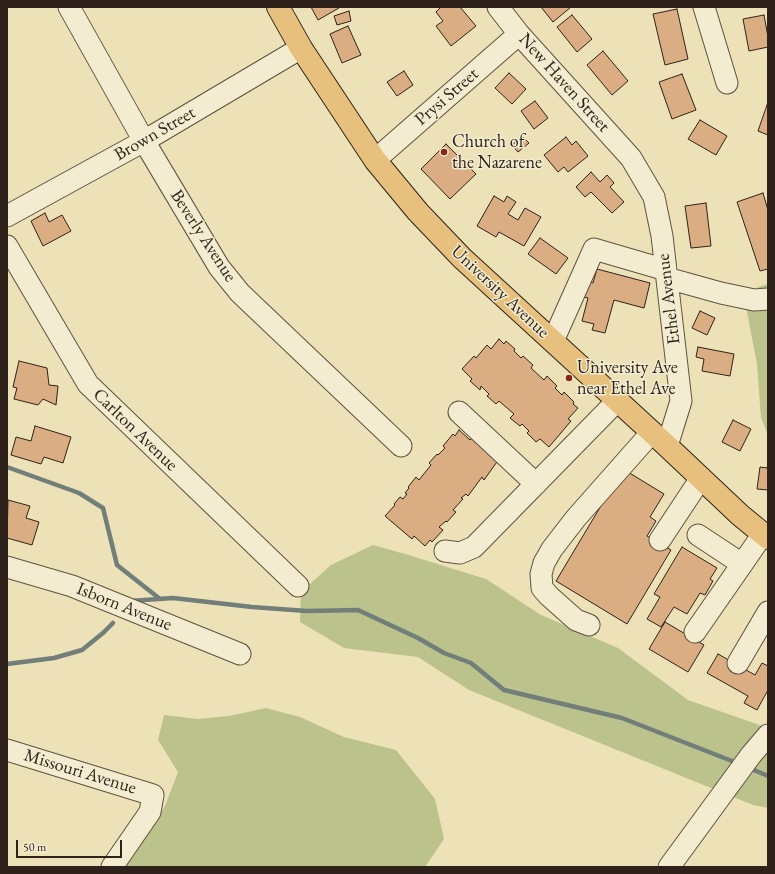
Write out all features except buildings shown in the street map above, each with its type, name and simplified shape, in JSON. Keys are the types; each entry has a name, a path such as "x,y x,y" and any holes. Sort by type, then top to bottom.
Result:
{"main road":[{"name":"University Avenue","path":"278,7 301,48 375,160 418,212 462,258 740,515 766,536"}],"street":[{"name":"Beverly Avenue","path":"68,7 144,141 219,267 240,293 401,446"},
{"name":"New Haven Street","path":"498,7 519,34 631,158"},
{"path":"704,7 727,83"},
{"name":"Prysi Street","path":"375,160 519,34"},
{"name":"Brown Street","path":"7,216 144,141 301,48"},
{"name":"Ethel Avenue","path":"631,158 654,197 660,222 681,401 659,439"},
{"name":"Carlton Avenue","path":"7,246 88,384 298,586"},
{"path":"553,341 594,249 722,293 754,300 768,299"},
{"path":"445,551 460,553 474,547 617,401"},
{"path":"459,412 536,484"},
{"path":"589,625 576,620 542,588 541,574 544,563 552,549 576,518 659,439"},
{"path":"660,540 701,478"},
{"path":"698,535 742,564"},
{"path":"695,632 742,564 766,536"},
{"name":"Isborn Avenue","path":"7,567 72,586 240,654"},
{"path":"738,663 768,612"},
{"path":"669,867 751,755 768,735"},
{"name":"Missouri Avenue","path":"7,750 153,795 150,812 112,867"}],"green space":[{"path":"768,284 768,435 761,418 757,364 746,307 758,287"},
{"path":"373,545 486,579 541,615 618,648 688,700 768,728 768,808 753,805 469,690 418,657 344,648 300,622 301,592 331,565"},
{"path":"266,708 300,717 344,737 396,750 435,799 444,839 425,867 125,867 165,806 178,772 158,740 164,715 198,719 229,716"}],"waterway":[{"path":"7,467 79,493 103,508 117,565 160,599"},
{"path":"130,601 173,598 252,607 307,611 358,610 418,638 444,653 471,663 504,690 622,718 737,763"},
{"path":"7,664 54,658 82,650 113,623"},
{"path":"754,770 768,776"}],"place":[{"name":"Church of the Nazarene","path":"444,152"},
{"name":"University Ave near Ethel Ave","path":"569,378"}]}
